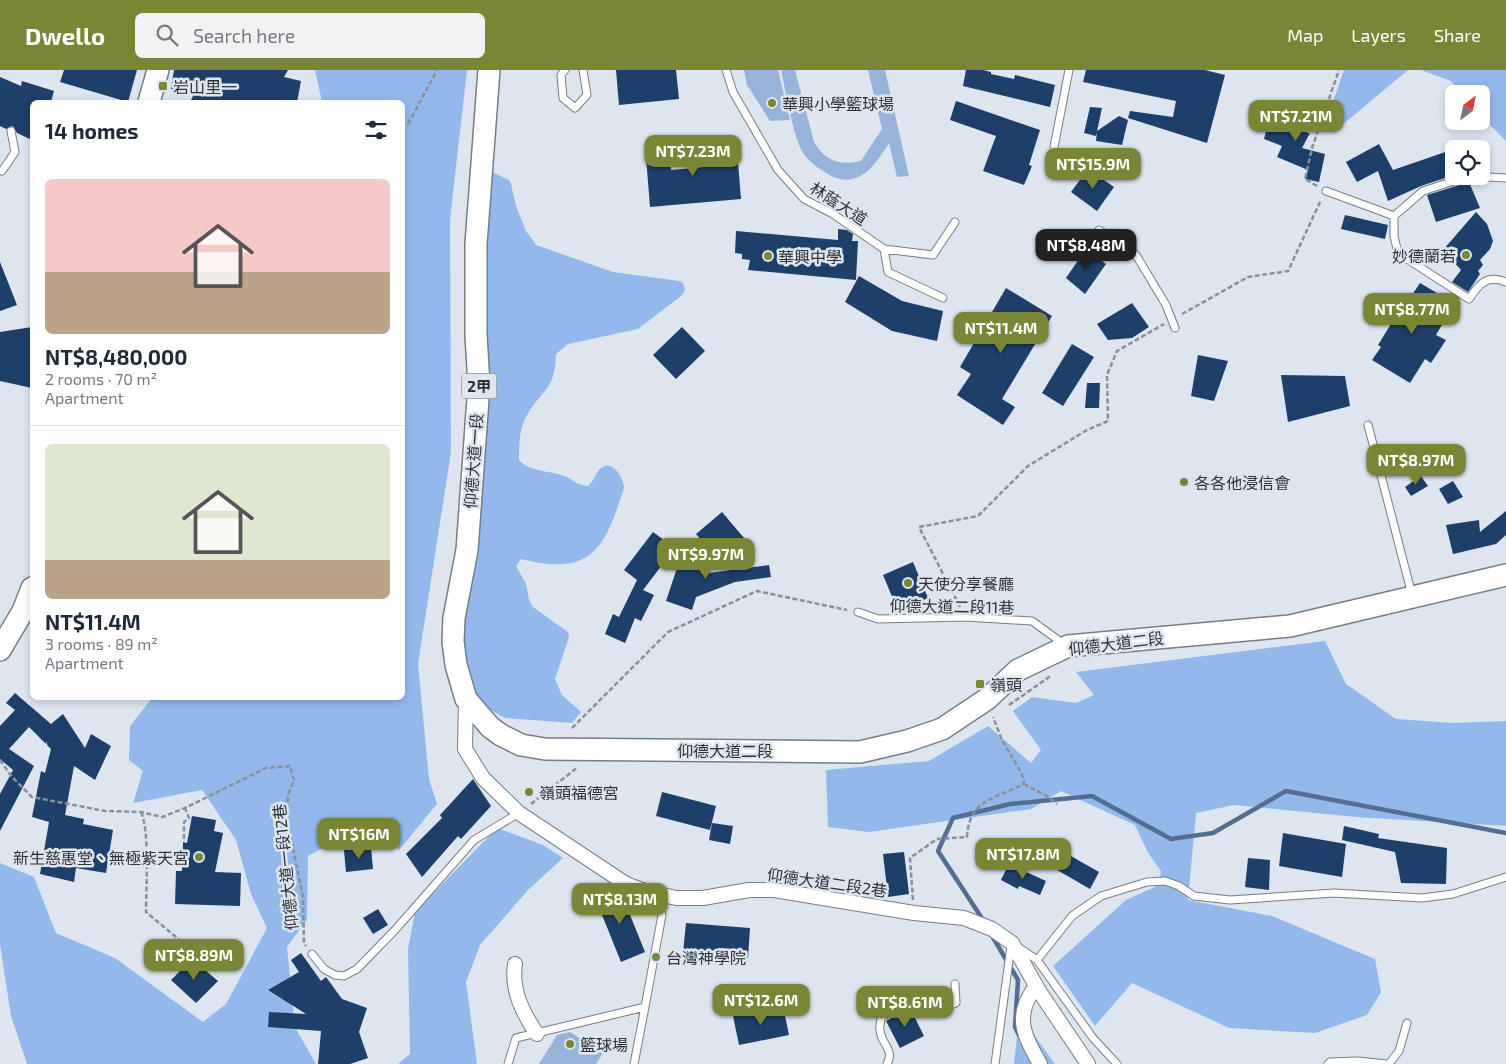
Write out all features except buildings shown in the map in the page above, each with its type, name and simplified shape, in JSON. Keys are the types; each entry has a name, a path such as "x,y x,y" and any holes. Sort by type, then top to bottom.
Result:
{"main road":[{"path":"150,100 158,70"},
{"name":"仰德大道一段","path":"466,699 456,665 453,630 467,550 479,385 476,335 476,244 489,70"},
{"name":"仰德大道二段","path":"466,699 492,729 510,740 532,747 596,750 860,752 907,741 942,729 987,699 1018,670 1068,646 1290,626 1506,575"},
{"path":"0,650 23,611 30,593"}],"street":[{"name":"仰德大道二段2巷","path":"466,699 465,749 483,778 519,813 626,884 676,898 703,898 749,890 774,890 914,913 964,918 992,929 1012,942"},
{"path":"1012,942 1036,986 1074,1046 1088,1064"},
{"path":"515,964 513,976 521,1011 537,1034"},
{"path":"1036,986 1026,999 1022,1018 1027,1040 1040,1064"}],"lane":[{"path":"564,70 561,75 562,98 575,108 587,95 583,70"},
{"name":"林蔭大道","path":"726,70 733,92 778,170 804,199 833,214 884,250 933,255 955,222"},
{"path":"1054,148 1069,70"},
{"path":"0,171 2,171 15,152 11,131"},
{"path":"1506,178 1469,176 1423,191 1394,216 1394,236 1398,253 1469,299 1480,282 1493,278 1506,282"},
{"path":"1326,191 1394,216"},
{"path":"1099,230 1136,255 1166,305 1175,328"},
{"path":"884,250 888,272 942,298"},
{"path":"1368,425 1412,598"},
{"name":"仰德大道二段11巷","path":"858,612 878,618 966,617 1032,621 1068,646"},
{"path":"312,954 324,969 335,975 344,976 357,969 395,930 474,840 519,813"},
{"path":"1037,960 1072,916 1101,896 1147,882 1165,881 1179,886 1194,896 1230,900 1334,893 1422,898 1454,894 1506,877"},
{"path":"634,1064 662,915 657,894"},
{"path":"996,1064 1012,942 1037,960 1093,1038 1117,1064"},
{"path":"887,1064 890,1058 890,1051 880,1032 881,1018 892,1009 912,999 926,1000 940,1009 956,1003 955,984"},
{"path":"508,1064 516,1038 645,1007"},
{"path":"1328,1064 1330,1062 1357,1060 1388,1064 1399,1050 1407,1023"}],"path":[{"path":"408,124 436,70"},
{"path":"966,617 919,527 978,516 1028,466 1087,430 1108,422 1107,375 1117,351 1248,277 1288,271 1326,191 1305,179 1312,148 1339,70"},
{"path":"572,728 668,632 757,591 858,612"},
{"path":"1006,707 1053,674 1066,659 1068,646"},
{"path":"1000,712 993,717 1002,740 1022,774 1024,784"},
{"name":"仰德大道一段12巷","path":"0,760 12,777 32,797 105,811 141,812 162,816 185,808 266,768 290,766 294,780 288,795 287,819 303,897 304,943 312,954"},
{"path":"519,813 581,765"},
{"path":"914,913 910,858 937,838 967,836 967,825 980,803 1024,784 1045,794 1057,804"},
{"path":"184,839 184,822 189,818 185,808"},
{"path":"141,812 144,819 146,836 146,912 194,952"}],"shaded area":[{"path":"315,70 467,70 450,220 451,452 418,664 429,779 437,804 399,850 378,818 308,856 307,920 287,947 295,1027 316,1064 27,1064 11,1016 0,944 0,863 34,877 56,933 115,958 203,1022 226,1004 267,928 251,894 236,840 202,790 133,803 143,771 129,760 130,726 150,700 405,700 405,100 322,100"},
{"name":"華興小學籃球場","path":"744,70 778,70 790,120 770,121 747,85"},
{"path":"781,70 795,70 814,142 818,148 828,158 846,163 861,161 882,129 868,70 885,70 909,176 897,177 889,143 870,169 854,179 845,180 834,177 813,164 803,153 798,141"},
{"path":"1344,70 1408,70 1341,126 1324,128"},
{"path":"1421,70 1506,70 1506,141 1490,125 1490,85 1454,85 1451,81"},
{"path":"492,157 494,173 509,180 516,206 526,231 536,245 613,272 679,281 683,283 685,290 681,296 638,329 568,344 556,354 553,376 550,383 526,417 522,427 519,460 529,467 561,475 579,484 588,486 600,469 604,466 609,466 613,467 620,474 624,488 610,527 602,542 592,553 580,560 564,564 545,564 521,559 516,566 526,584 529,600 533,607 568,632 569,637 555,679 562,695 581,712 572,723 505,718 478,703 457,647 479,252"},
{"path":"1325,641 1346,684 1396,719 1453,723 1506,721 1506,826 1356,817 1234,805 1196,813 1188,900 1272,916 1375,959 1381,992 1367,1015 1315,1033 1229,1028 1132,983 1095,1026 1053,966 1126,900 1159,885 1161,871 1148,853 1135,825 1061,791 1031,809 869,832 828,827 826,770 929,761 988,726 1031,763 1041,750 1013,711 1032,697 1076,703 1094,695 1076,672"},
{"path":"497,828 543,845 563,858 528,890 480,945 466,982 477,1064 398,1064 410,1054 408,949 415,912"},
{"path":"1020,1008 1035,1036 1055,1064 1014,1064"},
{"name":"籃球場","path":"570,1032 603,1053 596,1064 539,1064 557,1035"}],"waterway":[{"path":"985,923 938,851 953,818 1010,804 1092,796 1171,839 1213,833 1286,791 1506,833"},
{"path":"991,934 1018,980 1015,1027 1020,1037"}],"place":[{"name":"岩山里一","path":"163,86"},
{"name":"華興小學籃球場","path":"772,103"},
{"name":"妙德蘭若","path":"1466,255"},
{"name":"華興中學","path":"768,256"},
{"name":"各各他浸信會","path":"1184,482"},
{"name":"天使分享餐廳","path":"908,583"},
{"name":"嶺頭","path":"980,684"},
{"name":"嶺頭福德宮","path":"529,792"},
{"name":"新生慈惠堂、無極紫天宮","path":"199,857"},
{"name":"台灣神學院","path":"656,957"},
{"name":"籃球場","path":"570,1044"}]}
